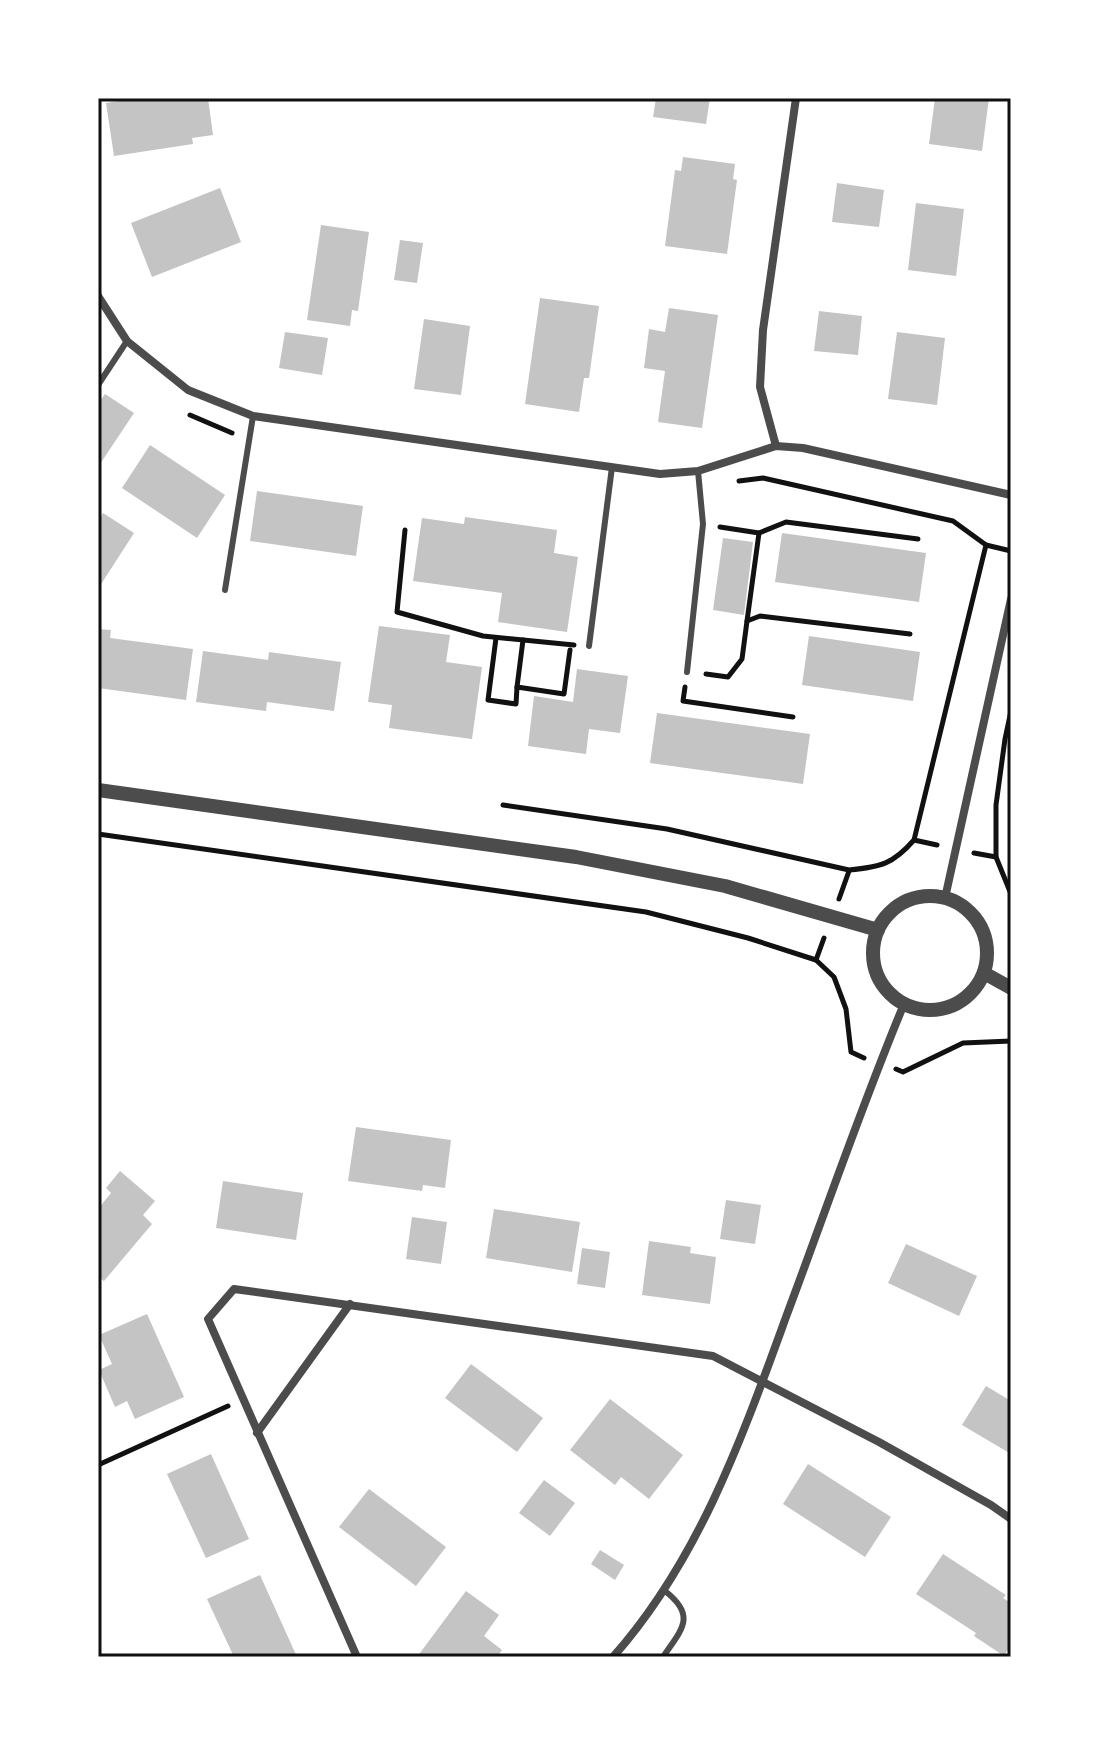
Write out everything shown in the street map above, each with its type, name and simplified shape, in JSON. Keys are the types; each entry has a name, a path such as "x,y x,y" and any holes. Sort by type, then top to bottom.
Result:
{"street":[{"path":"776,446 760,387 763,330 796,98"},
{"path":"98,296 127,341 188,390 253,416 660,474 698,471 776,446 803,448 1011,495"},
{"path":"945,898 1011,599"},
{"path":"98,790 576,857 725,886 878,930"},
{"path":"945,898 962,905 976,919 985,936 984,973 965,998 951,1006 935,1010 919,1009 904,1004 890,994 880,980 874,963 874,946 878,930 887,916 913,899 945,898"},
{"path":"984,973 1011,988"},
{"path":"613,1657 665,1591 715,1500 904,1004"},
{"path":"357,1657 208,1319 234,1289 713,1356 879,1442 1011,1519"},
{"path":"257,1433 350,1304"}],"lane":[{"path":"98,385 127,341"},
{"path":"225,590 253,416"},
{"path":"589,646 612,467"},
{"path":"687,672 703,524 698,471"},
{"path":"663,1657 681,1631 684,1615 680,1602 665,1591"}],"path":[{"path":"186,412 250,438"},
{"path":"701,493 731,483 763,478 953,521 986,545 1011,551"},
{"path":"703,524 759,533 786,522 918,539"},
{"path":"405,530 397,612 496,638 589,646"},
{"path":"759,533 742,659 728,677 687,672 683,701 793,717"},
{"path":"503,805 667,829 849,870 878,867 899,857 914,840 986,545"},
{"path":"747,621 760,616 910,634"},
{"path":"496,638 488,700 516,704 523,640"},
{"path":"517,687 564,694 571,645"},
{"path":"1011,711 996,805 996,857 1011,894"},
{"path":"98,834 646,912 748,938 816,960 834,977 846,1009 851,1052 903,1072 963,1043 1011,1041"},
{"path":"98,1465 243,1399"}],"building":[{"path":"138,98 208,98 213,135 192,138 193,144 114,156 106,103"},
{"path":"656,98 710,98 706,124 653,117"},
{"path":"935,98 989,98 982,151 929,144"},
{"path":"683,157 735,164 733,179 737,180 727,254 665,246 675,170 681,171"},
{"path":"837,183 884,190 879,227 832,222"},
{"path":"220,188 241,242 152,277 131,223"},
{"path":"916,203 964,209 956,276 908,270"},
{"path":"321,225 369,232 358,311 352,310 350,326 307,320"},
{"path":"400,240 423,243 417,283 394,280"},
{"path":"540,298 599,306 589,378 584,378 579,412 525,404"},
{"path":"669,308 718,315 702,428 658,422 665,371 644,368 649,329 665,332"},
{"path":"819,311 862,316 858,355 814,351"},
{"path":"424,319 470,326 461,395 414,389"},
{"path":"285,332 328,338 322,375 279,368"},
{"path":"897,332 945,338 937,405 888,399"},
{"path":"105,394 134,413 98,467 98,404"},
{"path":"150,445 225,495 197,538 122,488"},
{"path":"257,491 363,506 356,556 250,541"},
{"path":"103,513 134,533 98,589 98,521"},
{"path":"465,517 557,530 554,553 578,557 567,632 498,622 502,593 413,581 422,518 464,524"},
{"path":"782,533 926,553 919,602 775,582"},
{"path":"723,538 753,542 744,615 713,610"},
{"path":"379,626 450,635 446,662 482,667 472,739 389,728 392,705 368,702"},
{"path":"98,629 111,630 110,638 193,649 186,700 98,688"},
{"path":"809,636 920,652 913,701 802,685"},
{"path":"203,651 268,660 269,652 341,662 334,711 267,702 266,711 196,702"},
{"path":"577,669 628,676 620,733 589,729 586,754 528,746 534,696 573,702"},
{"path":"657,713 810,734 803,784 650,763"},
{"path":"356,1127 451,1140 445,1188 423,1185 422,1191 348,1181"},
{"path":"120,1171 155,1201 143,1215 152,1224 104,1281 98,1277 98,1209 111,1193 106,1188"},
{"path":"223,1181 303,1193 296,1240 216,1228"},
{"path":"726,1200 761,1205 755,1244 720,1239"},
{"path":"494,1209 580,1222 572,1272 486,1258"},
{"path":"412,1217 447,1222 441,1264 406,1259"},
{"path":"649,1241 691,1247 690,1253 716,1257 710,1304 642,1295"},
{"path":"906,1244 977,1276 959,1316 888,1283"},
{"path":"582,1248 610,1252 605,1288 577,1284"},
{"path":"147,1314 184,1397 135,1419 127,1401 115,1407 99,1370 112,1364 99,1335"},
{"path":"471,1364 543,1418 517,1452 445,1398"},
{"path":"986,1386 1011,1401 1011,1454 962,1425"},
{"path":"610,1399 683,1455 649,1499 621,1477 615,1485 570,1450"},
{"path":"211,1454 249,1539 206,1558 167,1474"},
{"path":"808,1464 891,1517 865,1557 783,1504"},
{"path":"544,1480 575,1503 550,1536 519,1513"},
{"path":"369,1489 446,1547 416,1586 339,1527"},
{"path":"600,1550 624,1565 615,1580 591,1564"},
{"path":"943,1554 1006,1595 1003,1598 1011,1603 1011,1645 1004,1656 974,1636 976,1633 916,1594"},
{"path":"260,1575 297,1657 234,1657 207,1599"},
{"path":"466,1591 499,1615 484,1636 502,1650 497,1657 417,1657"}]}
